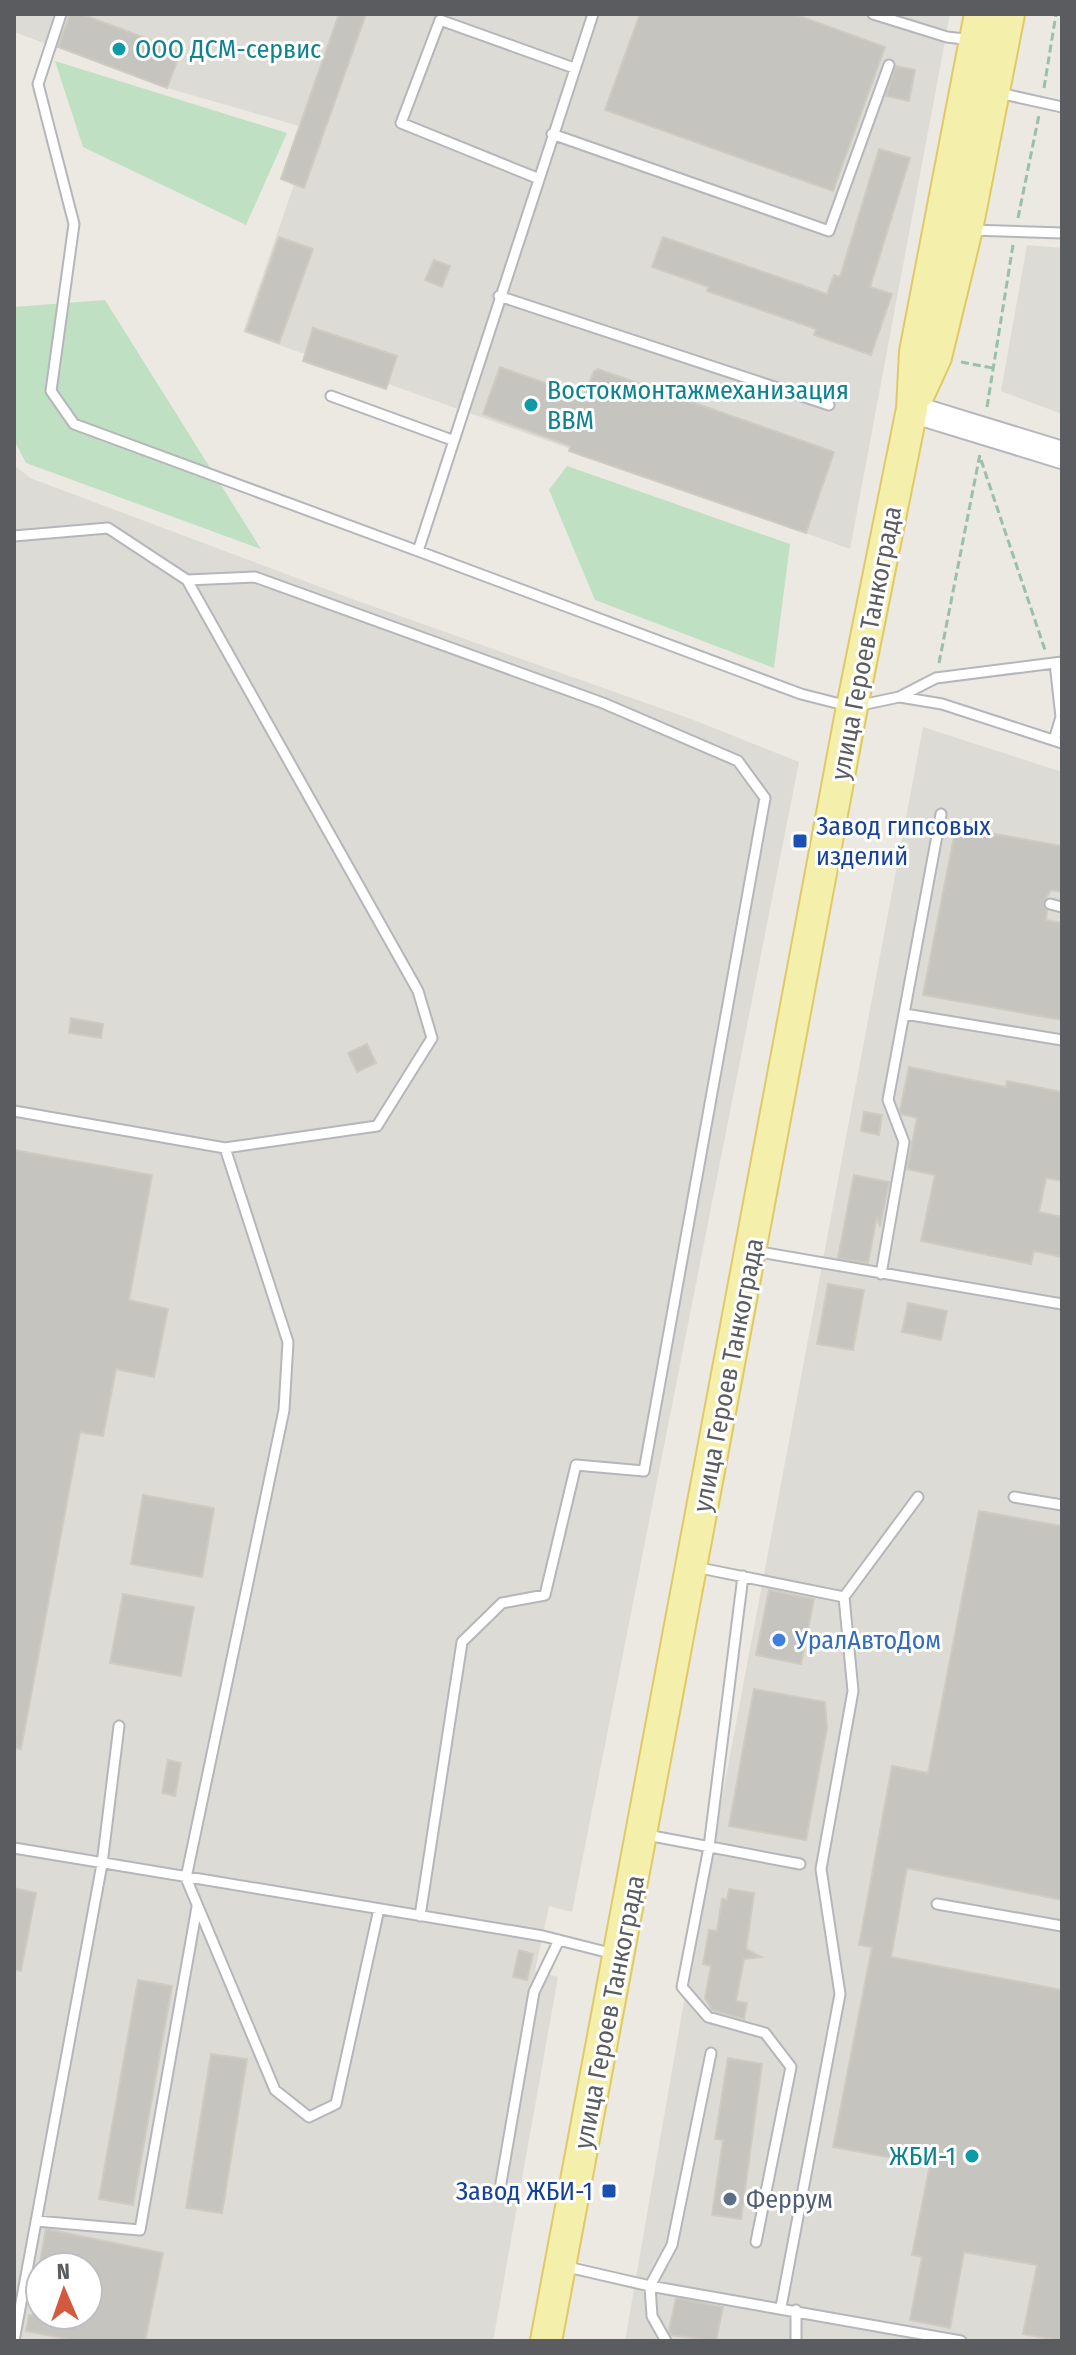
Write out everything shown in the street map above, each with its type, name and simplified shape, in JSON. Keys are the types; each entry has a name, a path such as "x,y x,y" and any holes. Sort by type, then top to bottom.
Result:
{"main road":[{"name":"улица Героев Танкограда","path":"912,409 936,357 967,229 1009,14"},
{"name":"улица Героев Танкограда","path":"546,2341 621,1956 852,707 912,409 915,352 978,27"}],"street":[{"path":"912,409 982,444 1062,455"}],"lane":[{"path":"61,14 38,84 74,224 51,391 74,424 801,694 852,707 899,697 936,678 1055,663 1061,717 1058,742 942,704 899,697"},
{"path":"418,551 537,178 593,14"},
{"path":"873,14 947,37 978,27"},
{"path":"537,178 401,123 440,20 574,68"},
{"path":"552,134 829,231 889,65"},
{"path":"994,92 1062,107"},
{"path":"967,229 1062,233"},
{"path":"499,296 829,405"},
{"path":"331,396 452,440"},
{"path":"14,536 108,528 187,580 418,991 432,1038 377,1126 225,1148 14,1111"},
{"path":"187,580 255,577 603,703 738,761 765,798 644,1471 576,1465 545,1595 502,1603 462,1642 420,1916"},
{"path":"881,1274 904,1142 888,1100 941,814"},
{"path":"1050,904 1062,907"},
{"path":"905,1014 1062,1040"},
{"path":"225,1148 288,1342 284,1410 186,1878 275,2090 309,2117 336,2104 379,1909"},
{"path":"751,1251 1062,1304"},
{"path":"781,2307 840,1994 821,1869 853,1691 844,1597 918,1497"},
{"path":"1014,1497 1062,1505"},
{"path":"693,1566 844,1597"},
{"path":"743,1576 709,1847 682,1987 708,2017 765,2033 791,2067 756,2242"},
{"path":"14,2341 102,1864 119,1726"},
{"path":"643,1834 800,1864"},
{"path":"14,1848 559,1940 621,1956"},
{"path":"937,1904 1062,1926"},
{"path":"36,2221 140,2230 197,1906"},
{"path":"501,2183 534,1992 559,1940"},
{"path":"666,2341 652,2316 650,2286 672,2245 711,2053"},
{"path":"560,2265 650,2286 961,2341"},
{"path":"796,2310 796,2341"}],"path":[{"path":"982,444 1055,663"},
{"path":"936,678 982,444"}],"shaded area":[{"path":"14,14 950,14 850,549 243,332 313,130 167,88 14,32"},
{"path":"1027,245 1062,248 1062,414 1001,391"},
{"path":"14,465 30,478 355,600 691,719 799,762 572,1912 549,1906 535,1971 558,1977 493,2341 14,2341"},
{"path":"923,727 1062,772 1062,2341 625,2341 686,1990"}],"green space":[{"path":"55,61 287,133 246,225 83,147"},
{"path":"105,300 261,549 26,463 14,440 14,307"},
{"path":"567,466 790,544 774,668 595,600 549,490"}],"building":[{"name":"ООО ДСМ-сервис","path":"70,14 81,14 181,51 167,88 58,47"},
{"path":"339,14 366,14 304,188 281,179"},
{"path":"640,14 794,14 885,47 833,191 605,110"},
{"path":"896,66 915,70 909,101 886,96"},
{"path":"879,149 910,158 870,287 892,294 871,355 814,335 816,329 707,291 709,287 652,267 663,237 827,294 834,275 840,277"},
{"path":"279,237 313,249 279,343 246,331"},
{"path":"434,260 450,266 442,287 425,280"},
{"path":"313,328 397,356 386,389 303,361"},
{"path":"500,367 584,397 594,371 598,369 834,452 806,533 569,451 571,446 483,414"},
{"path":"956,827 1062,846 1062,892 1051,890 1043,903 1047,911 1046,920 1062,923 1062,1020 923,995"},
{"path":"71,1018 103,1024 101,1038 69,1033"},
{"path":"367,1044 376,1063 357,1072 348,1053"},
{"path":"909,1067 1006,1087 1007,1081 1062,1092 1062,1181 1046,1178 1039,1212 1062,1217 1062,1257 1034,1251 1031,1264 921,1241 935,1175 907,1169 917,1118 901,1114 900,1110"},
{"path":"864,1112 882,1115 879,1135 861,1131"},
{"path":"14,1150 152,1175 129,1300 168,1309 154,1377 116,1369 103,1436 80,1432 21,1749 14,1748"},
{"path":"854,1175 889,1182 880,1227 877,1216 868,1263 838,1258"},
{"path":"828,1284 864,1290 853,1350 817,1344"},
{"path":"908,1303 947,1311 941,1340 902,1332"},
{"path":"143,1495 214,1508 202,1577 131,1564"},
{"path":"979,1511 1062,1526 1062,1900 907,1868 891,1957 1062,1990 1062,2341 1023,2334 1037,2265 964,2252 950,2328 910,2320 922,2257 912,2255 930,2165 833,2147 872,1947 859,1945 892,1766 928,1773"},
{"path":"769,1590 814,1599 801,1664 756,1655"},
{"path":"123,1594 194,1607 181,1676 110,1663"},
{"path":"754,1689 825,1702 827,1728 806,1840 729,1826"},
{"path":"168,1760 181,1763 175,1796 162,1793"},
{"path":"14,1888 36,1893 21,1971 14,1970"},
{"path":"729,1889 754,1893 746,1949 761,1957 744,1959 736,2001 747,2003 744,2019 712,2010 705,1998 711,1966 703,1964 709,1930 717,1931 722,1899 727,1900"},
{"path":"519,1950 533,1954 527,1980 513,1977"},
{"path":"138,1980 172,1986 133,2205 99,2199"},
{"path":"211,2054 247,2059 222,2213 186,2208"},
{"path":"728,2058 762,2064 741,2219 712,2215 723,2140 715,2139"},
{"path":"46,2229 163,2253 145,2341 76,2341 26,2331 104,2331 104,2251 42,2251"},
{"path":"676,2298 723,2307 716,2341 671,2335 669,2330"}],"place":[{"name":"ООО ДСМ-сервис","path":"119,49"},
{"name":"Востокмонтажмеханизация ВВМ","path":"531,405"},
{"name":"Завод гипсовых изделий","path":"800,841"},
{"name":"УралАвтоДом","path":"779,1640"},
{"name":"ЖБИ-1","path":"972,2156"},
{"name":"Завод ЖБИ-1","path":"609,2191"},
{"name":"Феррум","path":"730,2199"}]}
